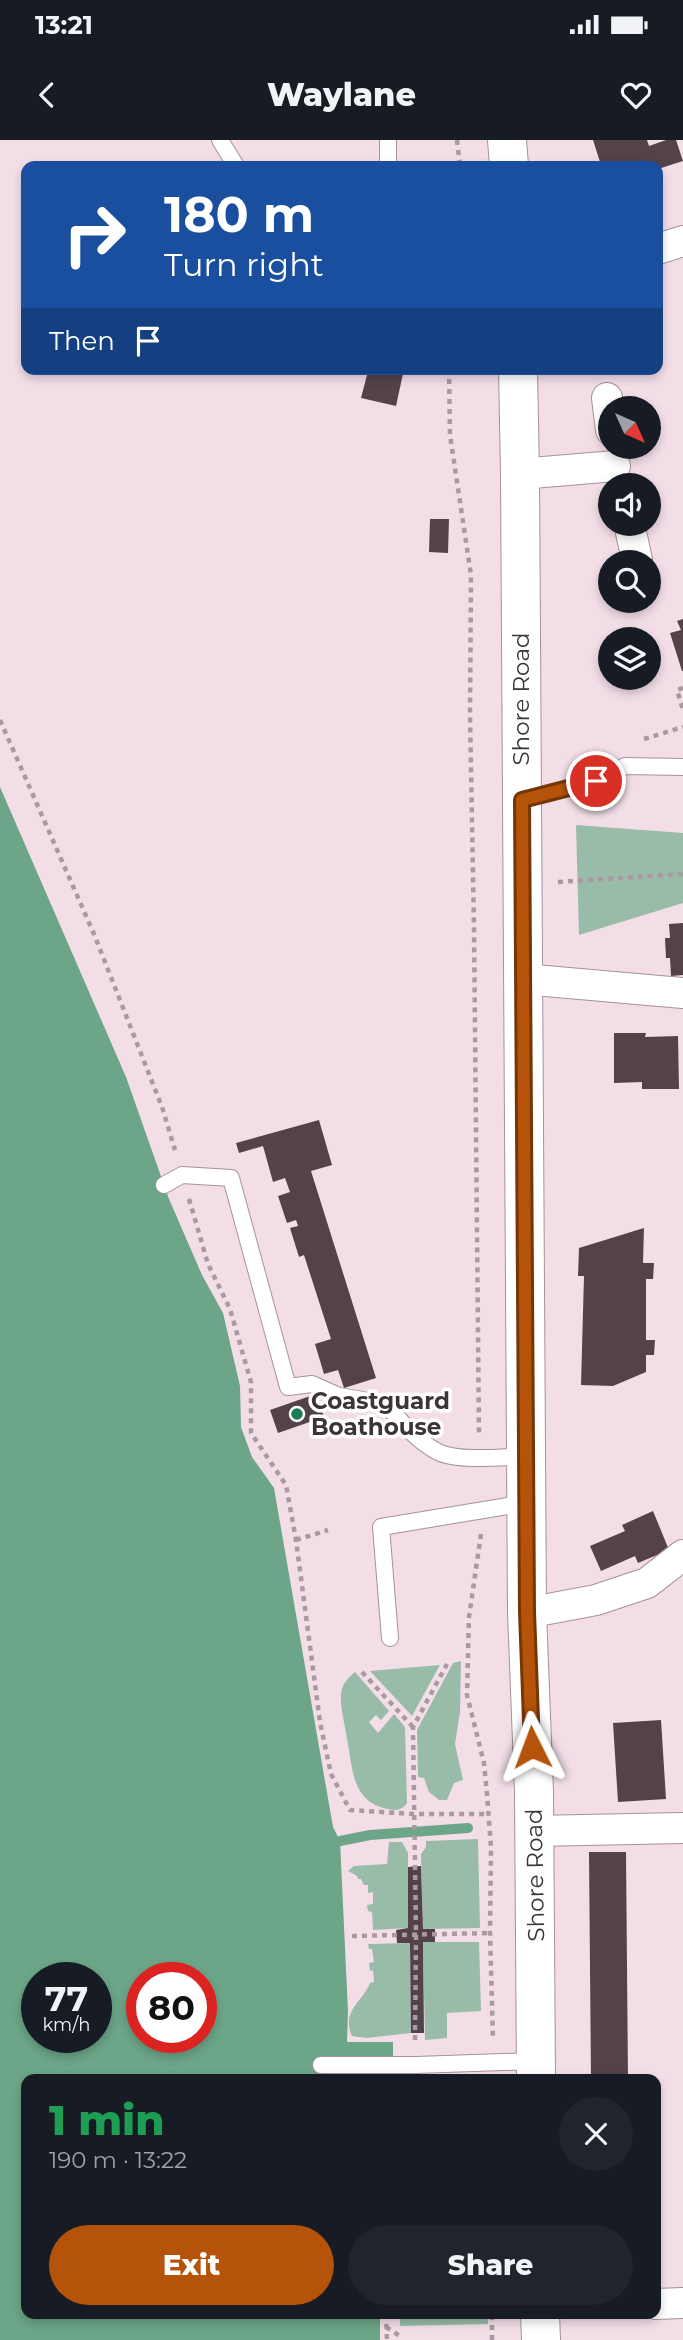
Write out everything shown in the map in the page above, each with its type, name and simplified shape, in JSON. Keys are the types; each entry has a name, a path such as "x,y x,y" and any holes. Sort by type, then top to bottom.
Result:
{"highway":[{"path":"507,140 509,161"},
{"name":"Shore Road","path":"518,375 527,1612 534,1832 536,2070"},
{"path":"540,2319 541,2340"}],"street":[{"path":"663,247 683,241"},
{"path":"520,474 616,466"},
{"path":"523,979 683,993"},
{"path":"527,1612 596,1600 647,1583 683,1555"},
{"path":"534,1832 683,1828"},
{"path":"661,2304 683,2303"}],"lane":[{"path":"220,140 233,161"},
{"path":"388,140 388,161"},
{"path":"522,800 596,781 625,766 683,767"},
{"path":"164,1185 182,1175 222,1175 231,1178 288,1387 312,1384 339,1396 386,1404 407,1429 440,1453 479,1459 526,1456"},
{"path":"390,1638 380,1527 526,1503"},
{"path":"321,2065 494,2062 536,2070"}],"path":[{"path":"457,140 459,161"},
{"path":"449,375 450,435 471,575 470,716 479,1459"},
{"path":"683,688 677,690 683,710"},
{"path":"0,720 94,934 162,1107 208,1264 230,1309 251,1382 251,1433 286,1485 320,1722 331,1774 350,1810 489,1815"},
{"path":"523,884 683,874"},
{"path":"480,1509 481,1538 469,1617 467,1695 484,1763 489,1815 494,2062"},
{"path":"296,1540 328,1530"},
{"path":"416,2065 413,1727 447,1664"},
{"path":"362,1672 413,1727"},
{"path":"352,1936 490,1933"},
{"path":"386,2319 387,2340"},
{"path":"492,2319 492,2340"},
{"path":"386,2327 400,2336"}],"shaded area":[{"path":"0,787 126,1077 169,1199 202,1275 223,1313 240,1386 241,1427 252,1457 274,1488 333,1827 340,1841 347,2042 393,2042 393,2056 350,2060 350,2074 21,2074 21,2319 380,2319 380,2340 0,2340"},
{"path":"576,825 683,833 683,903 579,935"},
{"path":"461,1661 460,1712 455,1744 463,1780 454,1783 447,1800 439,1800 429,1792 424,1778 418,1777 417,1730 453,1663"},
{"path":"440,1665 412,1716 370,1671"},
{"path":"355,1672 389,1711 381,1720 376,1715 369,1722 378,1733 394,1714 405,1727 407,1803 399,1809 391,1810 376,1805 360,1791 356,1782 341,1700 341,1691 347,1679"},
{"path":"478,1839 480,1928 423,1929 421,1854 426,1847 426,1841"},
{"path":"389,1842 402,1842 408,1853 408,1928 373,1930 372,1912 368,1911 367,1905 373,1904 373,1892 368,1893 368,1885 364,1885 361,1879 348,1871 354,1866 387,1864"},
{"path":"423,1942 479,1942 481,2011 447,2013 447,2038 425,2040"},
{"path":"410,1943 411,2033 367,2038 352,2036 349,2027 351,2014 370,1983 374,1982 369,1963 374,1962 372,1949 369,1949 368,1944"},
{"path":"400,2319 488,2319 488,2324 400,2326"}],"building":[{"path":"593,140 647,140 649,146 666,140 676,140 683,161 663,167 663,161 600,161"},
{"path":"367,375 403,375 396,406 361,398"},
{"path":"430,519 449,519 448,553 429,552"},
{"path":"683,619 682,671 670,633 681,630 677,621"},
{"path":"683,923 683,975 671,976 670,958 666,958 665,938 670,938 669,924"},
{"path":"614,1033 646,1033 645,1037 678,1036 679,1089 642,1089 642,1082 614,1083"},
{"path":"319,1120 332,1165 311,1171 376,1378 344,1388 338,1370 324,1374 315,1344 331,1339 304,1255 299,1257 290,1228 298,1226 296,1220 287,1223 278,1196 290,1192 285,1178 273,1182 263,1146 239,1153 236,1143"},
{"path":"644,1228 643,1263 654,1263 653,1279 646,1279 646,1340 655,1340 654,1355 646,1355 646,1372 613,1386 581,1385 584,1276 578,1276 579,1248"},
{"name":"Coastguard Boathouse","path":"316,1394 324,1417 278,1433 270,1410"},
{"path":"653,1511 669,1550 638,1563 635,1556 601,1571 590,1546 625,1531 622,1525"},
{"path":"661,1720 666,1799 618,1802 613,1723"},
{"path":"589,1852 626,1852 628,2074 591,2074"},
{"path":"421,1866 423,1929 435,1929 435,1942 423,1942 424,2033 411,2033 410,1943 397,1943 396,1930 408,1928 408,1867"}],"waterway":[{"path":"340,1841 370,1835 468,1828"}],"place":[{"name":"Coastguard Boathouse","path":"297,1414"}],"route":[{"path":"532,1747 527,1612 522,800 596,781"}]}
